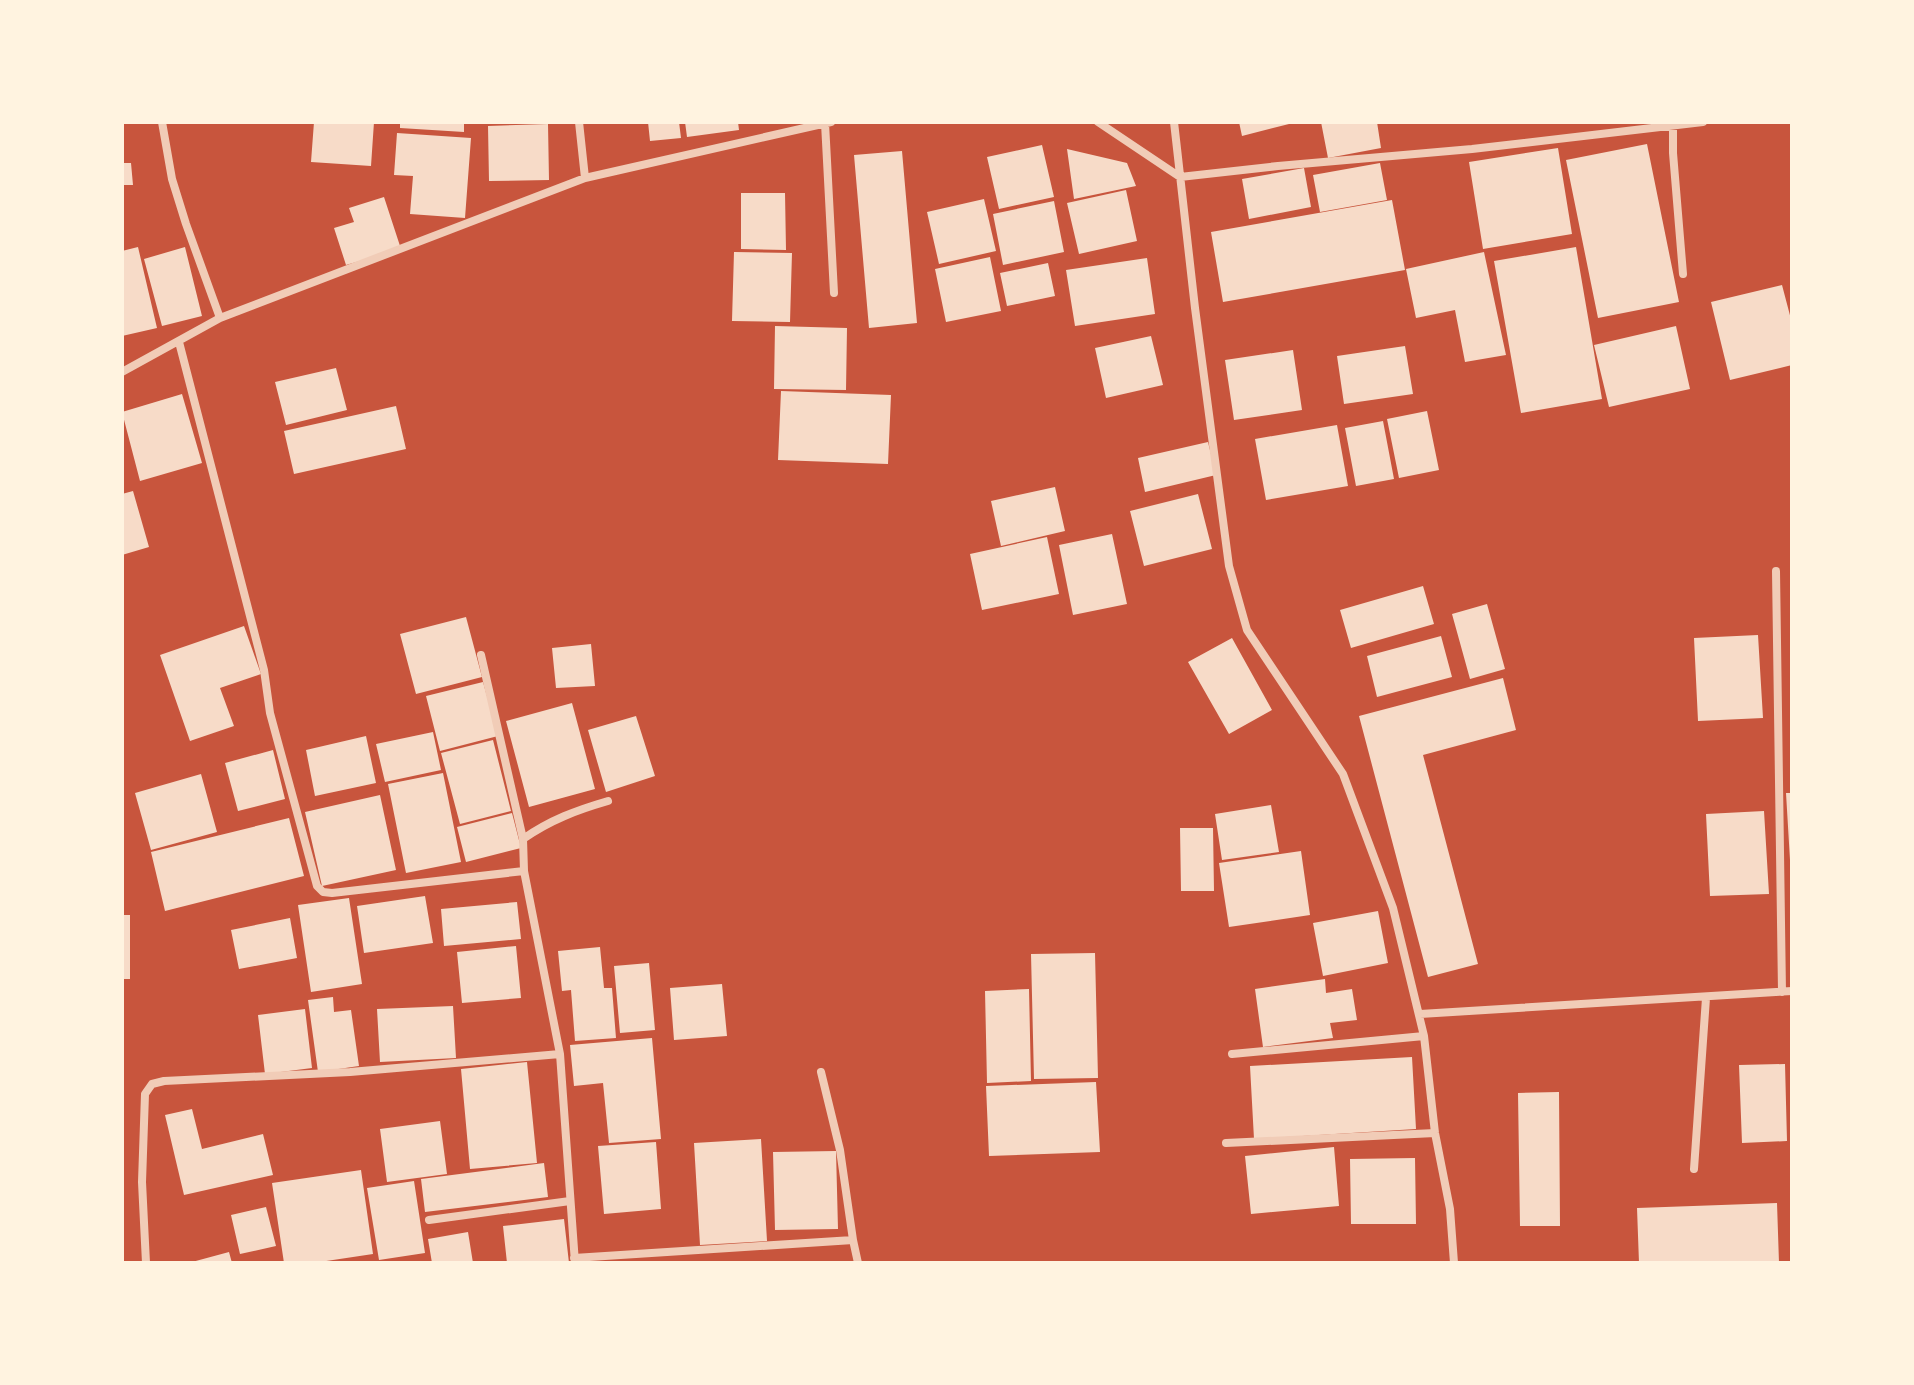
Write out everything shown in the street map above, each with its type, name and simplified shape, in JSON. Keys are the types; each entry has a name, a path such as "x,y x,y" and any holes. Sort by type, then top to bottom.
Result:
{"street":[{"path":"162,122 172,179 220,318"},
{"path":"579,122 585,178"},
{"path":"1098,122 1180,177 1472,149 1703,122"},
{"path":"1174,122 1229,566 1247,630 1343,774 1393,908 1424,1036 1435,1133 1450,1209 1454,1263"},
{"path":"122,372 220,318 585,178 828,123 834,293"},
{"path":"1673,125 1683,274"},
{"path":"179,342 264,670 270,713 317,886 323,892 332,893 524,871"},
{"path":"1420,1014 1787,991 1776,571"},
{"path":"481,655 523,839 524,871 560,1054 574,1261 853,1240"},
{"path":"523,839 542,825 576,810 608,801"},
{"path":"1694,1169 1706,998"},
{"path":"1232,1054 1424,1036"},
{"path":"146,1263 142,1182 145,1094 152,1084 350,1072 560,1054"},
{"path":"821,1072 840,1150 858,1263"},
{"path":"1226,1143 1435,1133"},
{"path":"429,1220 570,1201"}],"building":[{"path":"314,122 374,122 371,166 311,162"},
{"path":"400,122 464,122 464,132 400,128"},
{"path":"648,122 679,122 681,138 650,141"},
{"path":"685,122 738,122 739,130 687,137"},
{"path":"1239,122 1293,122 1293,123 1242,136"},
{"path":"1321,122 1377,122 1381,148 1328,158"},
{"path":"548,124 549,180 489,181 488,126"},
{"path":"397,133 471,138 465,218 410,214 413,176 394,175"},
{"path":"1647,144 1679,302 1598,318 1566,160"},
{"path":"1042,145 1054,197 999,209 987,157"},
{"path":"1558,148 1572,234 1483,249 1469,162"},
{"path":"1067,149 1127,163 1136,186 1074,199"},
{"path":"902,151 917,323 869,328 854,155"},
{"path":"122,163 131,163 133,185 122,185"},
{"path":"1380,163 1387,200 1320,212 1313,175"},
{"path":"1304,168 1311,207 1249,219 1242,179"},
{"path":"1126,190 1137,241 1079,254 1067,203"},
{"path":"741,193 785,193 786,250 741,249"},
{"path":"384,197 401,249 346,265 334,228 354,222 349,208"},
{"path":"984,199 996,251 939,264 927,212"},
{"path":"1392,200 1405,270 1223,302 1211,232"},
{"path":"1054,201 1064,252 1003,265 993,214"},
{"path":"138,247 157,328 122,336 122,251"},
{"path":"185,247 202,316 162,326 144,259"},
{"path":"1576,247 1602,399 1521,413 1494,261"},
{"path":"734,252 792,253 790,322 732,321"},
{"path":"1484,252 1506,355 1465,362 1455,310 1416,318 1406,269"},
{"path":"990,257 1001,311 946,322 935,269"},
{"path":"1147,258 1155,314 1075,326 1066,270"},
{"path":"1048,263 1055,296 1007,306 1000,273"},
{"path":"1782,285 1792,323 1792,365 1730,380 1711,302"},
{"path":"775,326 847,328 846,390 774,389"},
{"path":"1676,326 1690,389 1609,407 1594,345"},
{"path":"1151,336 1163,385 1106,398 1095,348"},
{"path":"1405,346 1413,394 1344,404 1337,356"},
{"path":"1293,350 1302,410 1234,420 1225,360"},
{"path":"336,368 347,410 286,425 275,382"},
{"path":"781,391 891,395 888,464 778,460"},
{"path":"182,394 202,463 140,481 122,412"},
{"path":"396,406 406,449 294,474 284,431"},
{"path":"1427,411 1439,470 1399,478 1387,419"},
{"path":"1383,421 1394,479 1356,486 1345,428"},
{"path":"1337,425 1348,486 1266,500 1255,439"},
{"path":"1208,442 1216,475 1145,492 1138,458"},
{"path":"1055,487 1065,531 1001,546 991,501"},
{"path":"133,491 149,547 122,555 122,494"},
{"path":"1198,494 1212,549 1144,566 1130,511"},
{"path":"1112,534 1127,604 1073,615 1059,545"},
{"path":"1047,537 1059,594 982,610 970,554"},
{"path":"1423,586 1434,624 1351,648 1340,610"},
{"path":"1487,604 1505,669 1470,679 1452,614"},
{"path":"466,617 482,677 416,694 400,634"},
{"path":"244,626 261,674 220,688 234,726 190,741 160,655"},
{"path":"1758,635 1763,718 1698,721 1694,638"},
{"path":"1441,636 1452,677 1377,697 1367,656"},
{"path":"1232,638 1272,710 1229,734 1188,662"},
{"path":"591,644 595,686 556,688 552,648"},
{"path":"1503,678 1516,730 1423,755 1478,964 1428,977 1359,716"},
{"path":"483,682 498,736 440,751 426,696"},
{"path":"572,703 595,789 529,807 506,721"},
{"path":"636,716 655,776 606,792 588,730"},
{"path":"433,732 441,770 385,782 376,744"},
{"path":"366,736 376,783 315,796 306,750"},
{"path":"493,740 511,811 460,824 441,753"},
{"path":"273,750 285,799 238,811 225,763"},
{"path":"443,773 461,862 406,873 388,784"},
{"path":"201,774 217,832 151,850 135,793"},
{"path":"1786,793 1792,793 1792,860 1790,860"},
{"path":"380,795 396,870 322,886 305,812"},
{"path":"1271,805 1279,852 1222,860 1215,814"},
{"path":"1764,811 1769,894 1710,896 1706,814"},
{"path":"512,813 521,848 466,862 457,827"},
{"path":"289,818 304,876 165,911 151,852"},
{"path":"1180,828 1213,828 1214,891 1181,891"},
{"path":"1301,851 1310,915 1229,927 1219,863"},
{"path":"425,896 433,943 364,953 357,906"},
{"path":"349,898 362,984 311,992 298,905"},
{"path":"517,902 521,939 444,946 441,909"},
{"path":"1378,911 1388,963 1323,976 1313,923"},
{"path":"122,915 130,915 130,979 122,979"},
{"path":"290,918 297,958 239,969 231,930"},
{"path":"516,946 521,998 462,1003 457,952"},
{"path":"600,947 604,988 612,988 616,1038 575,1041 571,990 562,991 558,951"},
{"path":"1095,953 1098,1078 1034,1079 1031,954"},
{"path":"649,963 655,1030 620,1033 614,966"},
{"path":"1325,979 1326,993 1352,989 1357,1020 1330,1023 1333,1038 1263,1047 1255,989"},
{"path":"722,984 727,1036 674,1040 670,988"},
{"path":"1029,989 1031,1081 987,1083 985,991"},
{"path":"333,997 334,1012 351,1010 359,1066 318,1072 308,1000"},
{"path":"453,1006 456,1058 380,1062 377,1009"},
{"path":"305,1009 312,1068 265,1074 258,1015"},
{"path":"652,1038 661,1139 609,1143 603,1083 574,1086 570,1045"},
{"path":"1412,1057 1416,1129 1254,1139 1250,1066"},
{"path":"527,1062 537,1163 470,1169 461,1069"},
{"path":"1785,1064 1787,1141 1742,1143 1739,1065"},
{"path":"1096,1082 1100,1152 989,1156 986,1086"},
{"path":"1559,1092 1560,1226 1520,1226 1518,1093"},
{"path":"192,1109 202,1149 263,1134 273,1175 184,1195 165,1115"},
{"path":"440,1121 447,1174 387,1182 380,1129"},
{"path":"761,1139 767,1241 700,1245 694,1143"},
{"path":"656,1142 661,1209 604,1214 598,1146"},
{"path":"1334,1147 1339,1206 1251,1214 1245,1156"},
{"path":"836,1151 838,1229 775,1230 773,1152"},
{"path":"1415,1158 1416,1224 1351,1224 1350,1159"},
{"path":"544,1163 548,1197 425,1212 421,1179"},
{"path":"361,1170 373,1254 313,1263 284,1263 272,1183"},
{"path":"414,1181 425,1253 379,1260 367,1188"},
{"path":"1777,1203 1779,1263 1639,1263 1637,1208"},
{"path":"266,1207 276,1246 240,1254 231,1215"},
{"path":"564,1219 569,1263 507,1263 503,1226"},
{"path":"468,1232 473,1263 432,1263 428,1239"},
{"path":"229,1252 232,1263 192,1263 192,1262"}]}
